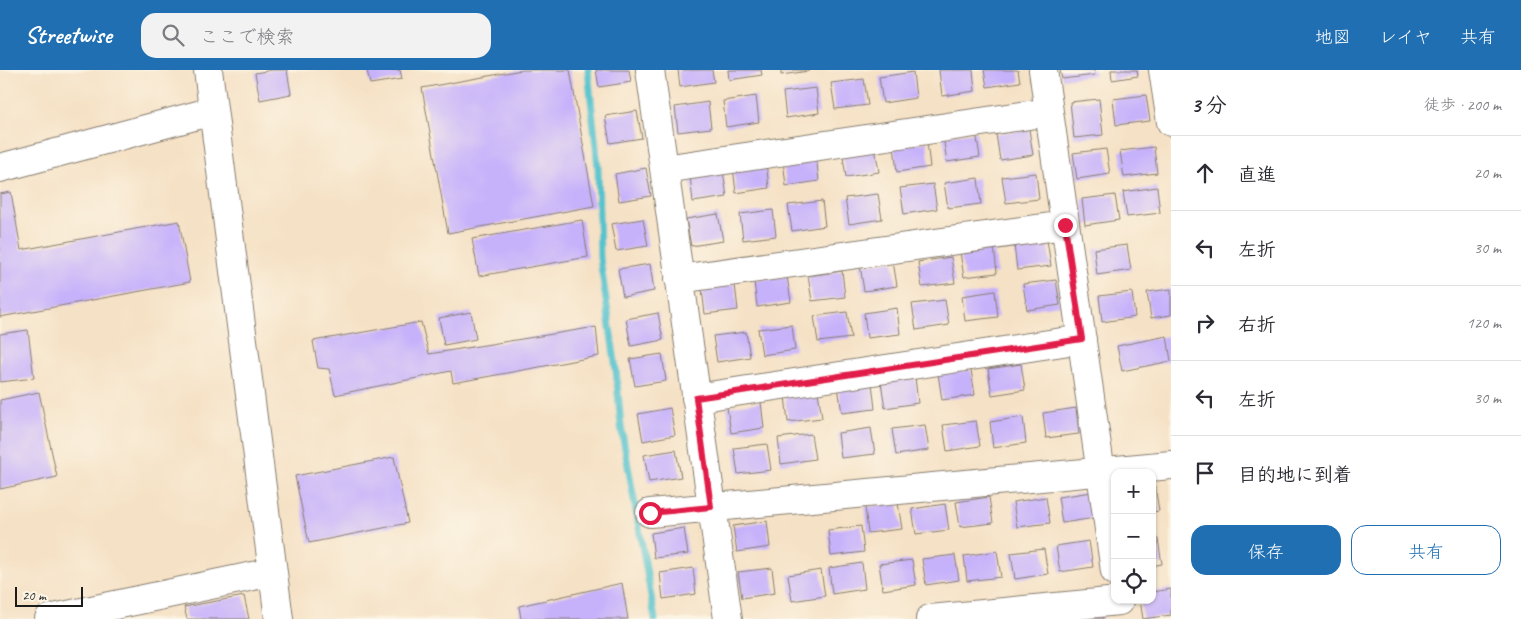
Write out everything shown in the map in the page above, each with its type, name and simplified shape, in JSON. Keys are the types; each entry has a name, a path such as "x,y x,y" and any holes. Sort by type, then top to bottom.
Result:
{"street":[{"path":"208,70 279,619"},
{"path":"650,70 728,619"},
{"path":"1043,70 1113,559"},
{"path":"1163,70 1171,122"},
{"path":"0,168 213,111"},
{"path":"664,169 1049,112"},
{"path":"679,279 1065,225"},
{"path":"696,398 1082,339"},
{"path":"650,513 1171,465"},
{"path":"49,619 272,572"},
{"path":"930,619 1120,607"}],"building":[{"path":"287,70 291,94 260,100 255,73"},
{"path":"367,70 400,70 402,79 370,84"},
{"path":"522,70 570,70 594,206 448,233 422,88"},
{"path":"596,70 629,70 631,82 599,87"},
{"path":"678,70 712,70 714,82 680,87"},
{"path":"728,70 761,70 762,75 729,80"},
{"path":"781,70 809,70 809,71 781,75"},
{"path":"939,70 973,70 975,91 942,96"},
{"path":"984,70 1018,70 1020,82 987,87"},
{"path":"1060,70 1094,70 1095,75 1062,79"},
{"path":"1111,70 1137,70 1138,76 1112,80"},
{"path":"913,72 916,98 883,103 879,77"},
{"path":"864,79 868,105 835,109 831,83"},
{"path":"816,88 819,113 786,118 783,92"},
{"path":"1146,95 1150,121 1116,125 1113,99"},
{"path":"756,96 759,122 726,127 723,101"},
{"path":"1099,99 1103,135 1074,138 1070,102"},
{"path":"708,102 711,128 678,132 675,107"},
{"path":"637,111 642,138 610,143 605,116"},
{"path":"1029,129 1033,155 1000,160 996,134"},
{"path":"976,132 980,157 947,162 943,136"},
{"path":"927,142 930,167 897,172 894,146"},
{"path":"875,147 879,172 846,177 842,151"},
{"path":"1154,147 1157,173 1124,177 1120,151"},
{"path":"1106,149 1110,174 1077,179 1073,153"},
{"path":"816,155 819,181 786,186 783,160"},
{"path":"766,162 769,188 736,193 733,167"},
{"path":"646,168 651,196 619,201 615,174"},
{"path":"723,171 727,197 693,202 690,176"},
{"path":"1036,173 1039,199 1006,203 1002,177"},
{"path":"978,178 981,204 948,208 944,183"},
{"path":"933,184 937,209 904,214 900,188"},
{"path":"1157,187 1160,213 1127,217 1123,192"},
{"path":"11,192 21,250 179,221 190,282 0,317 0,194"},
{"path":"878,194 882,219 849,224 845,198"},
{"path":"1115,195 1119,220 1085,225 1082,199"},
{"path":"822,201 825,226 792,231 788,205"},
{"path":"773,210 776,236 743,240 740,214"},
{"path":"718,214 723,241 691,246 686,219"},
{"path":"643,219 648,246 616,251 611,224"},
{"path":"582,220 588,257 479,276 472,239"},
{"path":"1047,240 1051,266 1017,270 1014,245"},
{"path":"1127,245 1131,270 1097,275 1094,249"},
{"path":"994,247 997,273 964,277 960,252"},
{"path":"951,257 955,283 922,287 918,262"},
{"path":"893,261 897,286 864,291 860,265"},
{"path":"650,264 654,291 623,297 618,269"},
{"path":"842,271 845,297 812,301 808,276"},
{"path":"787,276 791,302 757,307 754,281"},
{"path":"1056,280 1060,305 1027,310 1023,284"},
{"path":"735,284 738,310 705,314 702,289"},
{"path":"1171,289 1171,315 1151,318 1147,292"},
{"path":"995,291 998,317 965,321 962,296"},
{"path":"1132,292 1135,317 1102,322 1099,296"},
{"path":"945,300 949,325 916,330 912,304"},
{"path":"897,308 900,334 867,338 864,313"},
{"path":"471,312 476,339 444,345 439,318"},
{"path":"847,312 851,338 818,342 814,316"},
{"path":"658,313 663,340 631,346 626,319"},
{"path":"421,322 429,354 596,327 599,356 453,383 451,371 335,395 329,369 318,368 313,341"},
{"path":"792,325 795,350 762,355 758,329"},
{"path":"28,330 34,378 0,382 0,334"},
{"path":"746,332 750,357 717,362 713,336"},
{"path":"1167,336 1171,361 1122,371 1117,346"},
{"path":"662,354 666,381 635,386 630,359"},
{"path":"1021,364 1025,390 992,395 988,369"},
{"path":"971,370 975,395 942,400 938,374"},
{"path":"915,377 918,403 885,408 881,382"},
{"path":"872,383 875,409 842,413 838,387"},
{"path":"39,392 57,477 0,489 0,400"},
{"path":"818,392 822,418 788,422 785,396"},
{"path":"761,402 764,428 731,433 727,407"},
{"path":"670,408 675,435 643,441 638,414"},
{"path":"1076,408 1079,434 1046,438 1043,413"},
{"path":"1023,417 1026,443 993,448 990,422"},
{"path":"976,421 980,446 947,451 943,425"},
{"path":"925,425 929,450 896,455 892,429"},
{"path":"871,428 875,454 841,458 838,433"},
{"path":"811,434 815,459 781,464 778,438"},
{"path":"767,444 771,470 738,474 734,448"},
{"path":"676,450 681,477 649,482 644,455"},
{"path":"394,457 408,523 309,543 295,476"},
{"path":"1092,492 1095,518 1062,523 1058,497"},
{"path":"1156,492 1159,511 1156,511"},
{"path":"989,497 993,523 960,527 956,502"},
{"path":"1046,497 1050,523 1017,527 1013,502"},
{"path":"898,503 902,529 868,533 865,507"},
{"path":"945,504 949,530 916,534 912,509"},
{"path":"767,521 770,547 737,552 733,526"},
{"path":"861,526 864,552 831,556 828,530"},
{"path":"684,528 688,554 654,558 651,533"},
{"path":"1156,539 1158,539 1162,564 1156,565"},
{"path":"1089,541 1093,567 1060,572 1056,546"},
{"path":"1044,549 1048,574 1015,579 1011,553"},
{"path":"997,551 1001,577 967,581 964,556"},
{"path":"955,555 959,580 926,585 922,559"},
{"path":"912,560 916,585 883,590 879,564"},
{"path":"862,563 865,589 832,594 829,568"},
{"path":"693,568 696,594 663,599 660,573"},
{"path":"772,568 775,593 742,598 738,572"},
{"path":"821,570 825,596 792,601 788,575"},
{"path":"622,583 628,619 521,619 519,606"},
{"path":"1171,589 1171,615 1143,619 1141,604 1156,604 1156,591"},
{"path":"244,596 249,619 187,619 184,607"},
{"path":"1102,614 1103,619 1076,619 1076,618"}],"waterway":[{"path":"588,70 598,167 600,258 616,369 621,426 655,619"}],"route":[{"path":"650,513 711,507 696,398 1082,339 1065,225"}]}
